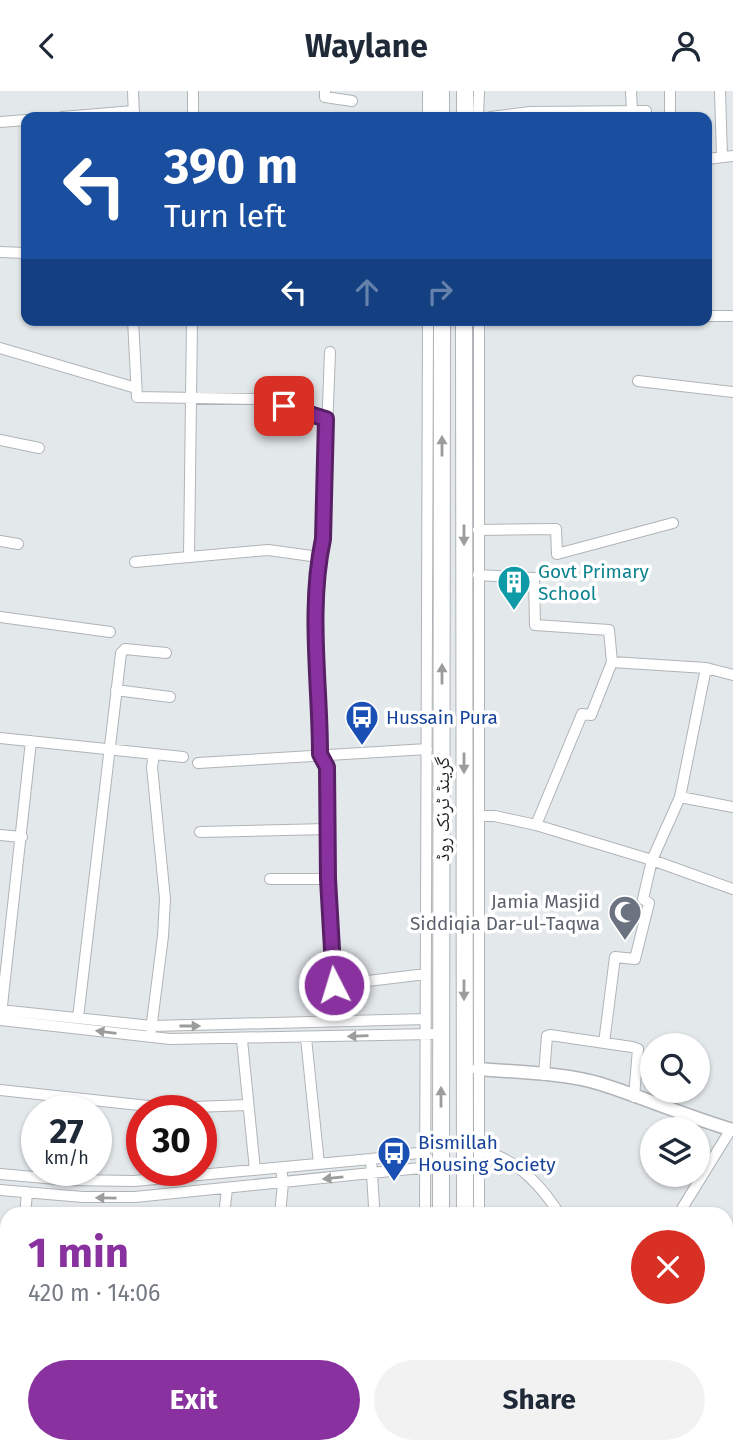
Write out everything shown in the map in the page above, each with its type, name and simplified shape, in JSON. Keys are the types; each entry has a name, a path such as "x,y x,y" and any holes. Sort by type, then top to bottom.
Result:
{"highway":[{"path":"441,91 441,112"},
{"path":"465,91 465,112"},
{"name":"گرینڈ ٹرنک روڈ","path":"440,1207 433,1167 433,1034 442,593 435,576 442,326"},
{"name":"گرینڈ ٹرنک روڈ","path":"464,326 473,587 465,1207"},
{"path":"442,593 473,587"}],"street":[{"path":"133,91 134,112"},
{"path":"193,91 193,112"},
{"path":"325,91 324,97 352,101"},
{"path":"428,91 428,112"},
{"path":"478,91 478,112"},
{"path":"631,91 632,111"},
{"path":"670,91 670,112"},
{"path":"720,91 728,157"},
{"path":"581,112 646,111"},
{"path":"0,123 21,121"},
{"path":"0,251 21,253"},
{"path":"712,316 733,316"},
{"path":"133,326 137,397 263,399 326,419"},
{"path":"189,557 192,326"},
{"path":"426,1207 433,1167 425,1152 433,1034 426,1019 426,974 427,749 435,576 428,326"},
{"path":"479,326 478,530 473,587 480,816 479,1207"},
{"path":"0,348 136,388"},
{"path":"330,352 317,638 320,754 327,767 328,879 334,985 426,974"},
{"path":"638,381 733,392"},
{"path":"0,440 39,448"},
{"path":"478,530 556,529 557,554 673,523"},
{"path":"0,541 18,544"},
{"path":"135,562 268,550 319,557"},
{"path":"473,587 534,578 535,625 610,630 612,662 591,715 582,714 536,825"},
{"path":"0,617 110,632"},
{"path":"78,1018 122,650 166,653"},
{"path":"612,662 706,668 733,675"},
{"path":"604,1043 615,957 635,959 649,903 643,899 652,860 680,797 706,668"},
{"path":"116,690 170,697"},
{"path":"0,738 183,757"},
{"path":"0,1015 31,741"},
{"path":"198,763 427,749"},
{"path":"151,1032 165,899 152,767 154,755"},
{"path":"680,797 733,807"},
{"path":"480,816 495,816 536,825 652,860 733,890"},
{"path":"200,832 327,829"},
{"path":"0,835 22,837"},
{"path":"270,879 328,879"},
{"path":"0,1015 242,1039 433,1034"},
{"path":"0,1015 78,1018 151,1032 426,1019"},
{"path":"544,1075 547,1036 638,1049 634,1097"},
{"path":"306,1038 319,1164"},
{"path":"242,1039 255,1171"},
{"path":"478,1069 599,1083 732,1130 683,1207"},
{"path":"0,1090 167,1108 248,1105"},
{"path":"479,1151 494,1153 526,1173 555,1207"},
{"path":"0,1174 68,1181 134,1181 425,1152"},
{"path":"371,1159 374,1207"},
{"path":"0,1190 83,1197 135,1197 433,1167"},
{"path":"281,1168 281,1207"},
{"path":"225,1207 227,1189"},
{"path":"25,1207 27,1193"}],"place":[{"name":"Govt Primary School","path":"514,612"},
{"name":"Hussain Pura","path":"362,747"},
{"name":"Jamia Masjid Siddiqia Dar-ul-Taqwa","path":"625,942"},
{"name":"Bismillah Housing Society","path":"394,1183"}],"route":[{"path":"284,406 326,419 317,638 320,754 327,767 328,879 334,985"}]}
